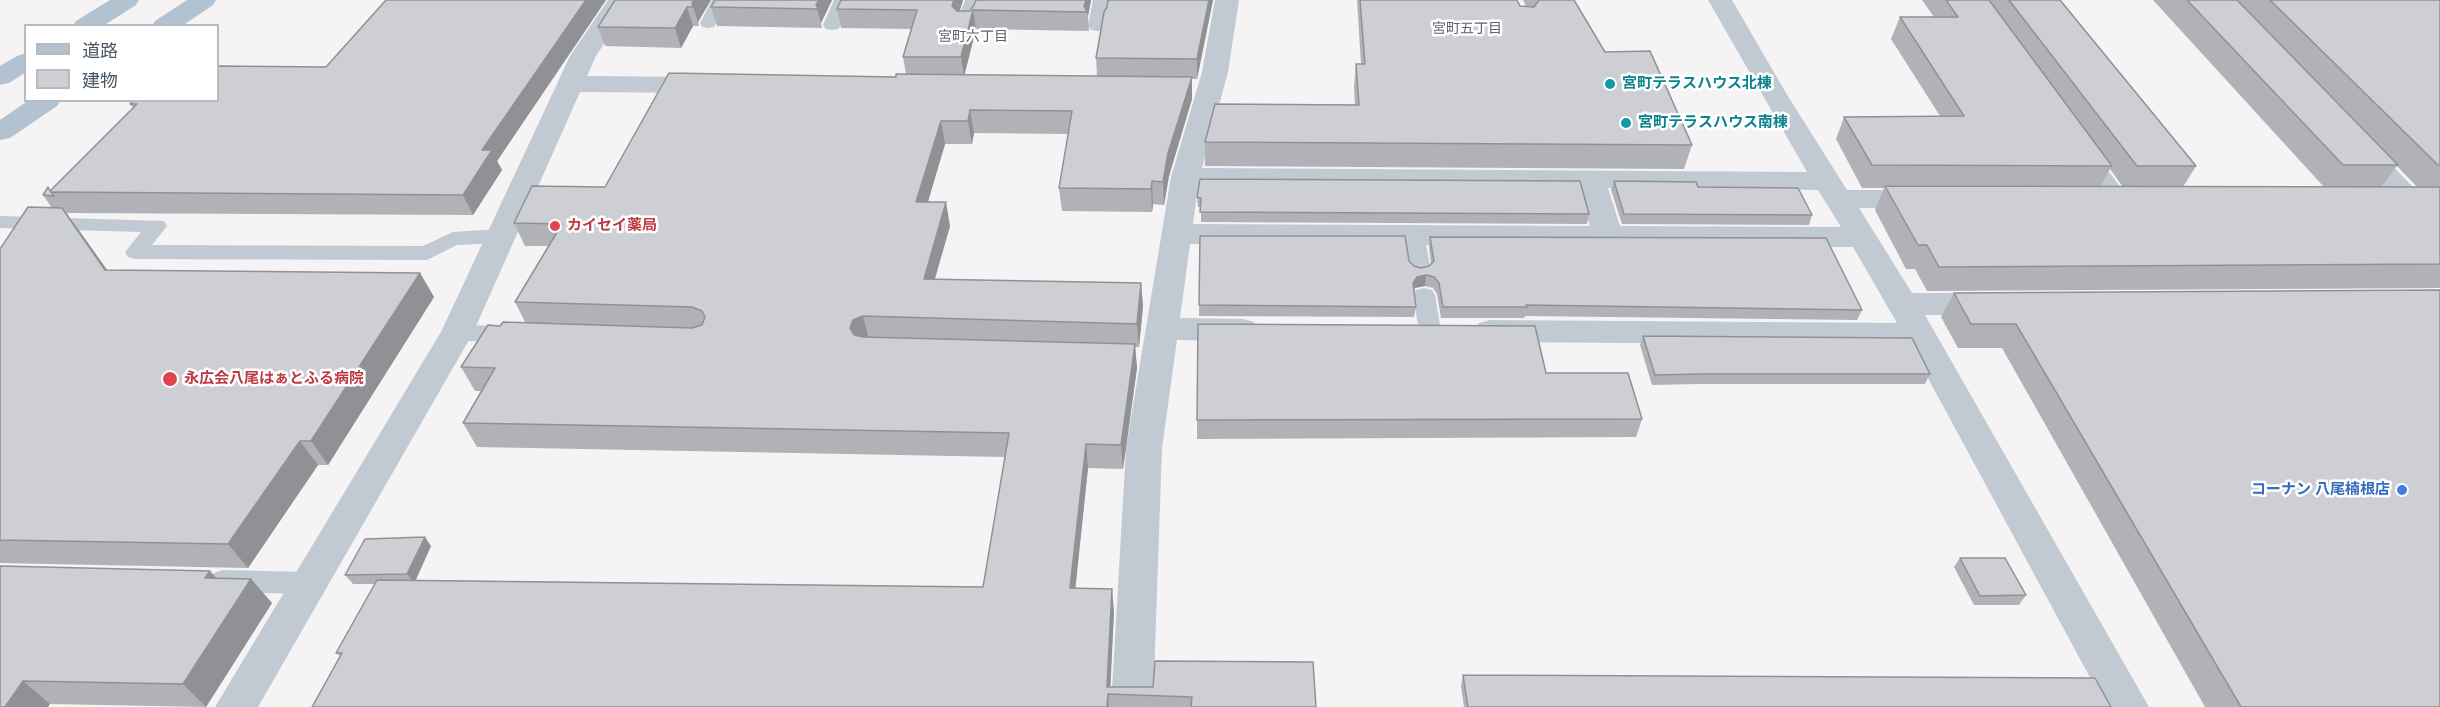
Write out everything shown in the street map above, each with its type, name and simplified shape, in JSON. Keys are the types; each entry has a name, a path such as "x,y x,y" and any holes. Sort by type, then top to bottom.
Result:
{"main road":[{"path":"88,24 127,0"},
{"path":"167,24 204,0"},
{"path":"0,76 24,62"},
{"path":"0,132 45,102"}],"street":[{"path":"236,707 457,333 583,56 620,0"},
{"path":"1132,707 1151,348 1176,234 1198,89 1215,72 1227,0"},
{"path":"1720,0 1773,93 1903,304 2128,707"},
{"path":"570,84 736,85"},
{"path":"2338,125 2410,200"},
{"path":"1185,177 1591,179 1832,190 1944,200"},
{"path":"1591,179 1608,236"},
{"path":"2085,200 2131,200"},
{"path":"2375,200 2440,201"},
{"path":"1176,234 1862,237"},
{"path":"1903,304 2023,304"},
{"path":"1151,348 1278,330"},
{"path":"1395,331 1919,334"}],"lane":[{"path":"708,23 720,0"},
{"path":"832,25 842,0"},
{"path":"966,24 973,0"},
{"path":"1097,26 1101,0"},
{"path":"2078,143 2131,200"},
{"path":"0,222 157,226 135,252 427,253 453,239 501,236"},
{"path":"1414,235 1420,270"},
{"path":"1424,294 1450,331"},
{"path":"457,333 538,335"},
{"path":"202,580 308,583"}],"building":[{"path":"386,0 586,0 482,150 492,150 463,195 51,192 54,196 43,195 48,187 50,191 137,104 130,104 132,102 219,102 219,66 326,67"},
{"path":"615,0 694,0 693,7 687,7 675,28 598,27"},
{"path":"715,0 819,0 816,5 818,9 711,7"},
{"path":"841,0 954,0 952,6 957,11 970,11 976,0 1086,0 1084,6 1087,12 973,10 961,57 903,57 917,10 837,9"},
{"path":"1108,0 1209,0 1197,59 1096,58"},
{"path":"1360,0 1517,0 1520,6 1534,7 1539,0 1574,0 1605,52 1650,51 1692,145 1205,142 1215,104 1359,105 1356,64 1365,64"},
{"path":"1946,0 1989,0 2112,166 1872,165 1844,117 1964,116 1900,17 1958,17"},
{"path":"2009,0 2060,0 2196,166 2137,166"},
{"path":"2187,0 2237,0 2398,165 2343,165"},
{"path":"2270,0 2440,0 2440,165 2438,165"},
{"path":"669,73 896,77 896,74 1192,77 1168,153 1163,182 1152,181 1151,189 1059,188 1072,111 970,110 968,121 941,121 916,202 946,202 924,279 1141,283 1137,324 863,316 853,320 850,328 854,335 863,337 1135,344 1121,445 1086,444 1070,588 1112,589 1107,687 1153,687 1155,661 1313,662 1316,707 1191,707 1192,697 1108,694 1107,707 312,707 342,653 336,653 377,580 983,587 1009,433 463,423 495,368 461,367 488,325 500,326 503,322 692,328 702,325 705,317 702,311 692,307 515,302 562,224 514,223 532,186 605,187"},
{"path":"1200,179 1580,181 1589,214 1200,212 1201,198 1197,197"},
{"path":"1614,181 1696,182 1698,187 1798,188 1812,215 1624,214"},
{"path":"1885,186 2440,187 2440,264 1939,267 1927,245 1918,245"},
{"path":"28,207 62,208 105,270 420,273 311,441 300,441 228,544 0,540 0,249"},
{"path":"1200,236 1405,236 1409,261 1421,268 1429,266 1434,261 1430,237 1826,238 1862,310 1526,305 1527,307 1443,307 1439,283 1434,277 1426,275 1417,277 1413,283 1416,307 1199,305"},
{"path":"2440,290 2440,707 2241,707 2016,324 1971,324 1954,293"},
{"path":"1198,324 1535,326 1546,373 1628,373 1642,419 1197,420"},
{"path":"1643,336 1912,338 1930,374 1655,375"},
{"path":"425,537 407,574 345,575 365,539"},
{"path":"1960,558 2005,558 2026,595 1980,596"},
{"path":"0,566 210,571 205,578 251,579 183,684 23,681 5,707 0,707"},
{"path":"1463,675 2095,678 2111,707 1468,707"}],"place":[{"name":"宮町テラスハウス北棟","path":"1610,84"},
{"name":"宮町テラスハウス南棟","path":"1626,123"},
{"name":"カイセイ薬局","path":"555,226"},
{"name":"永広会八尾はぁとふる病院","path":"170,379"},
{"name":"コーナン 八尾楠根店","path":"2402,490"}],"district":[{"name":"宮町五丁目","path":"1467,30"},
{"name":"宮町六丁目","path":"973,38"}]}
